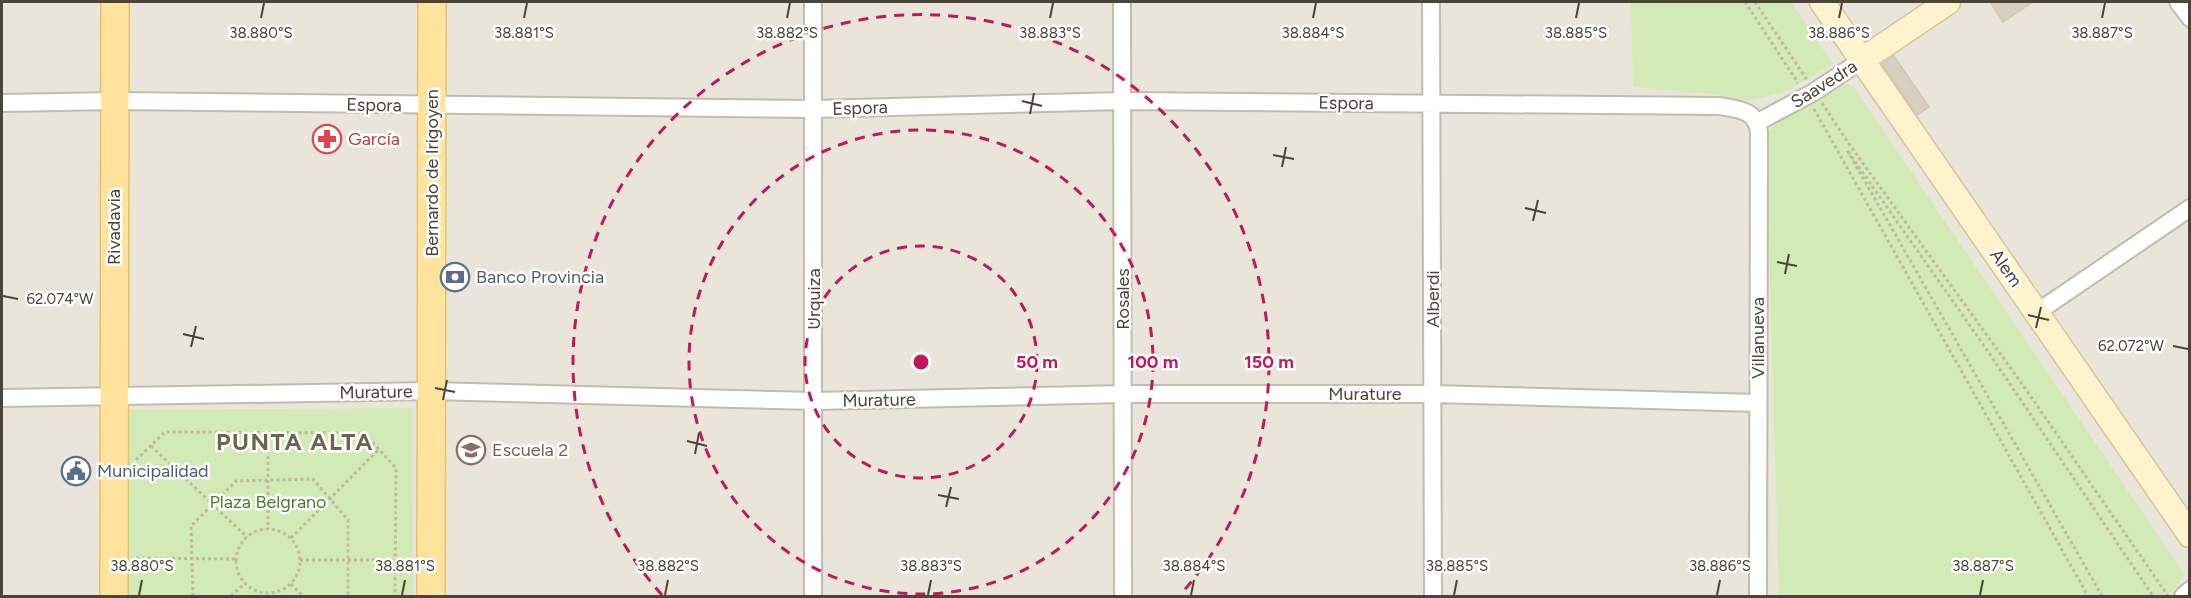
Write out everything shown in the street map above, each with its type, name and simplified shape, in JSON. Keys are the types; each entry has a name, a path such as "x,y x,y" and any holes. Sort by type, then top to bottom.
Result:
{"main road":[{"name":"Rivadavia","path":"114,597 115,2"},
{"name":"Bernardo de Irigoyen","path":"431,597 432,2"},
{"name":"Alem","path":"1822,2 2190,536"},
{"name":"Saavedra","path":"1862,60 1948,2"}],"street":[{"name":"Urquiza","path":"813,2 813,597"},
{"name":"Rosales","path":"1122,2 1123,597"},
{"name":"Alberdi","path":"1431,2 1433,597"},
{"path":"2178,2 2190,18"},
{"name":"Saavedra","path":"1758,122 1810,94 1862,60"},
{"name":"Espora","path":"2,103 115,101 813,109 1123,101 1719,106 1742,111 1758,122"},
{"name":"Villanueva","path":"1758,122 1758,597"},
{"path":"2036,313 2190,207"},
{"name":"Murature","path":"2,398 431,391 814,401 1123,394 1433,394 1757,403"},
{"path":"2183,597 2190,590"}],"path":[{"path":"1745,2 2025,388 2169,597"},
{"path":"1755,2 1810,94 2088,597"},
{"path":"2102,597 1847,150 1989,353 2153,597"},
{"path":"136,470 136,459 165,432 364,433 396,468 395,597"},
{"path":"268,432 268,529"},
{"path":"151,446 247,537"},
{"path":"291,538 379,449"},
{"path":"193,597 191,526 212,504 236,481 313,479 348,520 348,597"},
{"path":"268,529 279,530 291,538 299,552 300,560 298,572 291,584 285,589 268,595 253,590 245,583 239,574 237,559 242,543 247,537 258,530 268,529"},
{"path":"136,547 136,568"},
{"path":"136,558 237,559"},
{"path":"300,560 395,560"},
{"path":"231,597 245,583"},
{"path":"291,584 303,597"}],"shaded area":[{"path":"2,2 2189,2 2189,596 2,596"}],"green space":[{"path":"1631,2 1791,2 1833,64 1787,91 1748,101 1713,94 1633,87"},
{"path":"1844,84 1853,86 2185,575 2168,596 1779,596 1766,138 1775,122"},
{"name":"Plaza Belgrano","path":"412,408 413,596 125,596 124,410"}],"building":[{"path":"1990,2 2033,2 2003,22"},
{"path":"1894,56 1929,107 1917,115 1882,64"}],"place":[{"name":"García","path":"327,139"},
{"name":"Banco Provincia","path":"455,277"},
{"name":"Escuela 2","path":"471,450"},
{"name":"Municipalidad","path":"76,471"}],"district":[{"name":"PUNTA ALTA","path":"295,441"}]}
